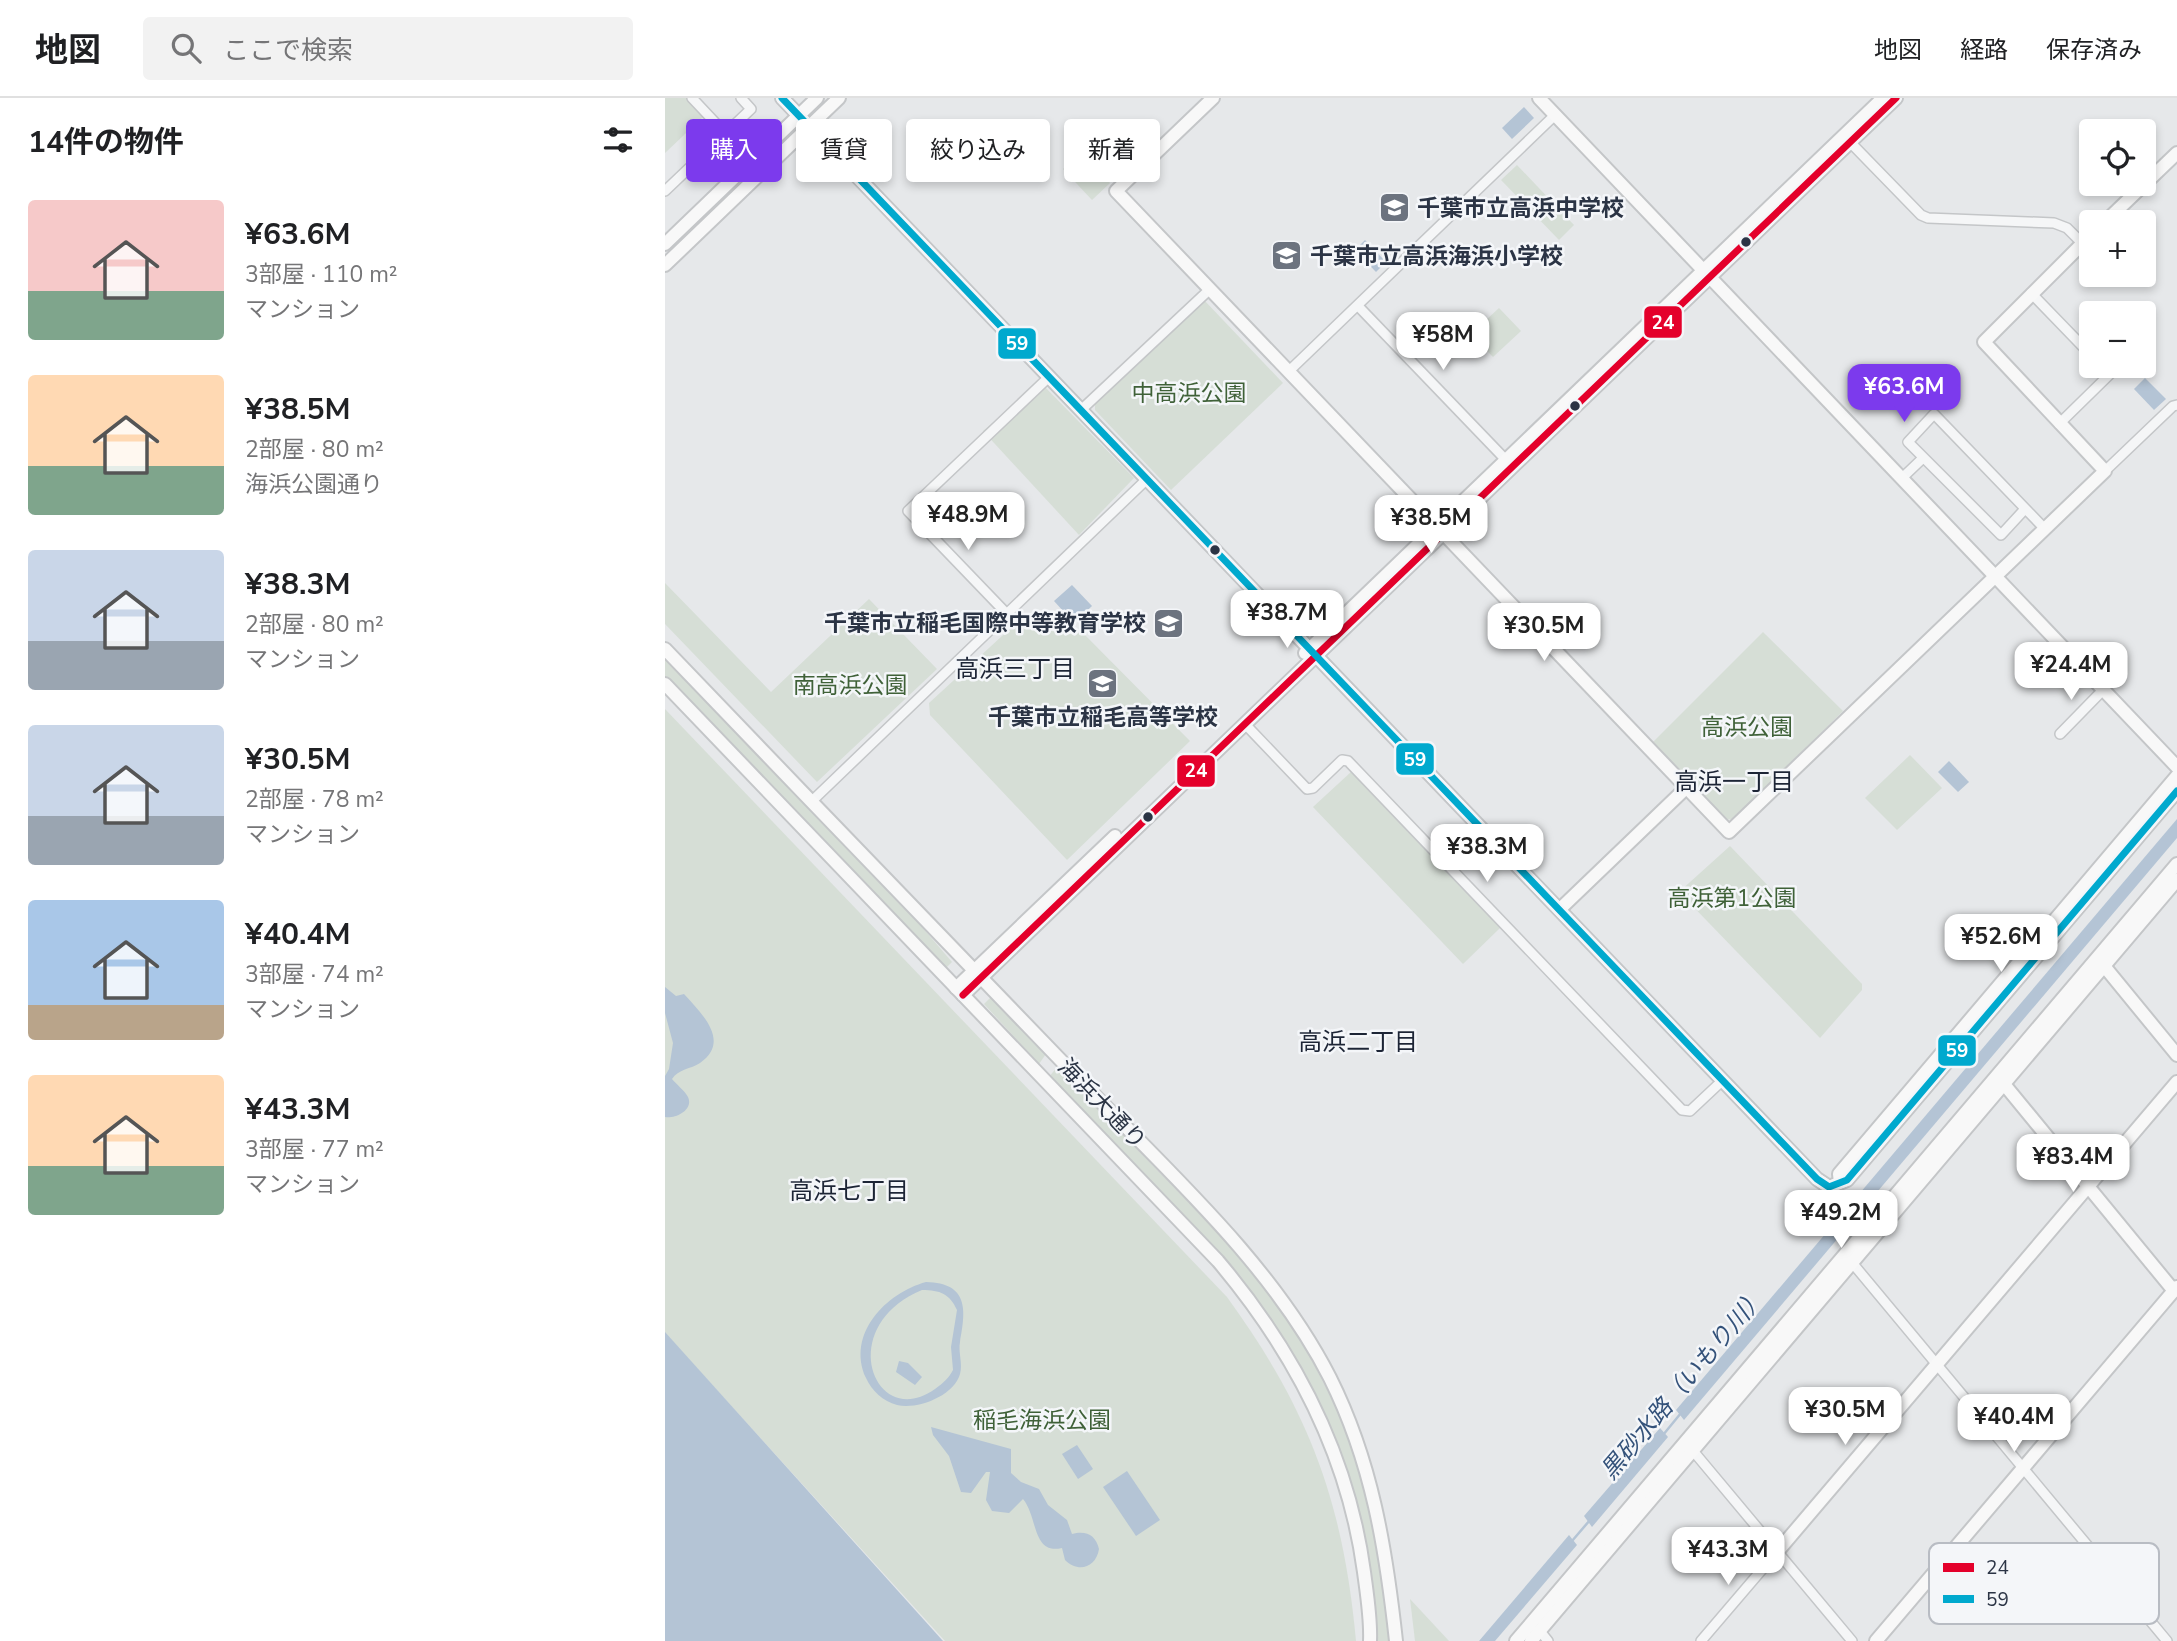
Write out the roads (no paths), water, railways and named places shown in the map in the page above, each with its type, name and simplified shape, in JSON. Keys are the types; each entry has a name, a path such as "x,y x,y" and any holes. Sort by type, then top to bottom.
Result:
{"street":[{"path":"692,98 711,119"},
{"path":"741,98 751,109 741,119"},
{"path":"782,98 802,119"},
{"path":"665,244 817,98"},
{"path":"817,119 839,98"},
{"path":"1213,98 1117,191 1729,832 2044,528 2177,405"},
{"path":"1539,98 2177,767"},
{"path":"977,974 1890,99"},
{"path":"1288,372 1555,115"},
{"path":"667,259 796,139"},
{"path":"1847,139 1925,217 2054,223 2079,235"},
{"path":"2118,210 2177,153"},
{"path":"667,185 686,168"},
{"path":"862,182 1817,1179 1829,1188 1847,1180 2177,792"},
{"path":"2079,248 1987,336 1985,345 2105,471"},
{"path":"1439,530 1506,460 1705,274"},
{"path":"1081,410 1209,290"},
{"path":"2031,293 2079,343"},
{"path":"1357,306 1506,460"},
{"path":"1007,614 908,511 1049,377"},
{"path":"2059,424 2106,378"},
{"path":"2025,509 2001,535 1908,442 1934,414 2044,528"},
{"path":"1901,479 1923,457"},
{"path":"812,802 1146,480"},
{"name":"海浜大通り","path":"665,649 1253,1264 1292,1315 1319,1360 1352,1428 1374,1495 1384,1542 1396,1641"},
{"path":"959,991 1244,723 1312,652"},
{"name":"海浜大通り","path":"665,684 1218,1261 1285,1349 1328,1435 1344,1480 1359,1538 1372,1637"},
{"path":"2060,734 2103,690"},
{"path":"1244,723 1307,789 1313,788 1342,760 1348,761 1682,1110 1690,1111 1723,1080"},
{"path":"1840,1182 1839,1174 2177,776"},
{"path":"1560,909 1686,788"},
{"path":"1516,1641 1689,1446 1849,1258 2100,961 2177,863"},
{"path":"2100,961 2177,880"},
{"path":"2100,961 2177,1055"},
{"path":"1039,1074 1057,1057"},
{"path":"1960,1543 2176,1289 2000,1080"},
{"path":"1701,1641 2177,1082"},
{"path":"1849,1258 2085,1543"},
{"path":"1689,1446 1852,1641"},
{"path":"1540,1638 1689,1446"},
{"path":"1876,1641 1929,1579"},
{"path":"2153,1624 2167,1641"}],"water":[{"path":"1524,107 1534,118 1512,139 1502,128"},
{"path":"1365,240 1386,262 1376,272 1355,250"},
{"path":"2145,378 2166,399 2154,410 2134,389"},
{"path":"936,499 956,520 945,531 925,510"},
{"path":"1072,585 1092,606 1074,623 1054,601"},
{"path":"1949,761 1969,782 1958,792 1938,772"},
{"path":"2177,819 2177,838 1684,1420 1676,1410"},
{"path":"665,987 676,996 684,994 705,1018 713,1036 709,1054 700,1063 681,1071 672,1079 687,1095 689,1102 683,1113 669,1117 665,1117 665,1076 669,1069 673,1043 665,1013"},
{"path":"926,1282 950,1287 957,1293 963,1309 961,1366 956,1382 943,1395 924,1403 905,1406 887,1401 871,1387 861,1362 861,1346 873,1318 897,1295","holes":["922,1290 948,1297 957,1310 951,1347 953,1370 935,1389 914,1399 895,1397 881,1386 873,1370 871,1349 878,1327 895,1307"]},
{"path":"665,1332 943,1641 665,1641"},
{"path":"899,1361 908,1363 922,1377 915,1385 896,1372"},
{"path":"931,1427 1011,1449 1011,1473 1021,1482 1039,1489 1048,1505 1067,1520 1072,1534 1086,1533 1093,1537 1099,1549 1094,1561 1086,1566 1075,1566 1065,1560 1062,1548 1052,1549 1045,1546 1023,1499 1009,1513 992,1511 986,1500 990,1472 986,1472 971,1493 961,1492 949,1456 933,1435"},
{"path":"1660,1428 1668,1437 1592,1527 1584,1516"},
{"path":"1077,1445 1093,1469 1078,1479 1062,1454"},
{"path":"1127,1471 1160,1520 1136,1536 1103,1487"},
{"path":"1569,1535 1577,1545 1495,1641 1479,1641"}],"waterway":[{"name":"黒砂水路（いもり川）","path":"1663,1435 1681,1413"},
{"name":"黒砂水路（いもり川）","path":"1572,1541 1590,1520"}],"place":[{"name":"千葉市立高浜中学校","path":"1394,208"},
{"name":"千葉市立高浜海浜小学校","path":"1287,256"},
{"name":"千葉市立稲毛国際中等教育学校","path":"1169,623"},
{"name":"千葉市立稲毛高等学校","path":"1103,683"}],"district":[{"name":"高浜三丁目","path":"1015,669"},
{"name":"高浜一丁目","path":"1734,782"},
{"name":"高浜二丁目","path":"1358,1042"},
{"name":"高浜七丁目","path":"849,1191"}],"park label":[{"name":"中高浜公園","path":"1189,393"},
{"name":"南高浜公園","path":"850,685"},
{"name":"高浜公園","path":"1747,727"},
{"name":"高浜第1公園","path":"1732,898"},
{"name":"稲毛海浜公園","path":"1042,1420"}]}
